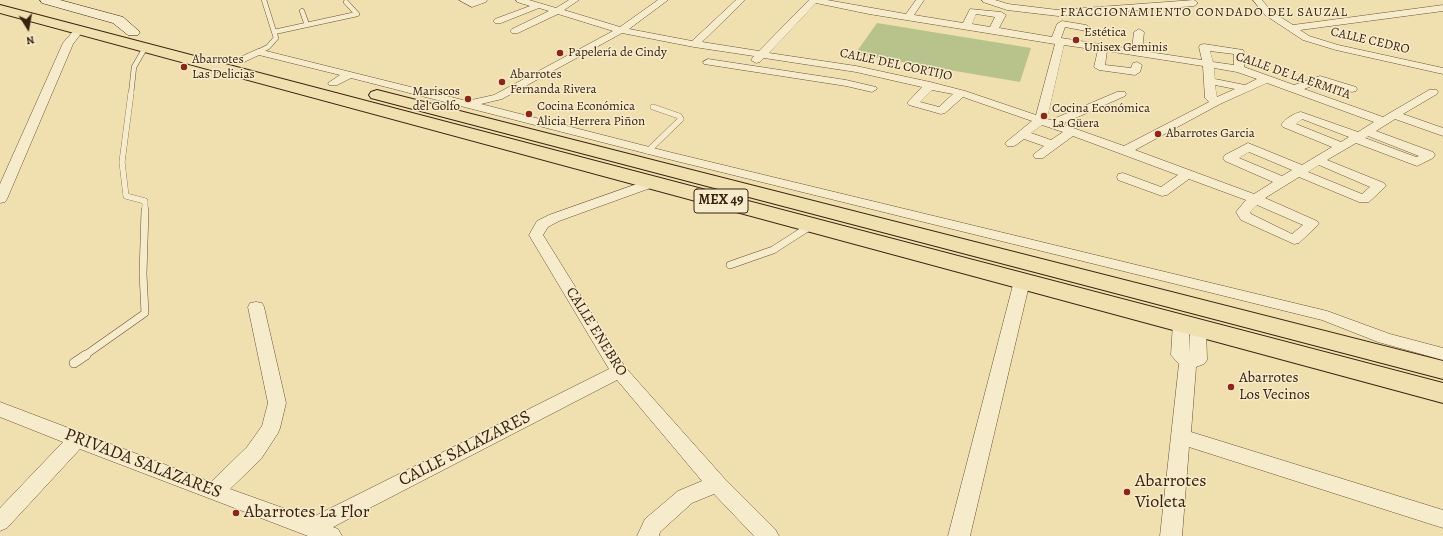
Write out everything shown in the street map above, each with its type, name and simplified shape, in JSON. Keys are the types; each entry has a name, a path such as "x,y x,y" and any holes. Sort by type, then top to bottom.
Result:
{"main road":[{"name":"MEX 49","path":"10,0 133,32 283,64 341,79 410,103 486,117 656,164 812,225 1443,393"},
{"name":"MEX 49","path":"0,9 391,114 724,177 1443,370"},
{"path":"223,69 250,56"},
{"path":"391,114 410,103"}],"street":[{"path":"46,0 118,20 133,32"},
{"path":"463,0 472,4 483,0"},
{"name":"CALLE DEL CORTIJO","path":"520,0 556,12 621,30 694,44 856,69 961,93 1126,150 1255,199 1312,224 1294,240 1246,217 1243,212 1255,199"},
{"path":"515,30 556,12 575,0"},
{"path":"410,103 431,103 449,106 465,105 498,97 621,30 664,0"},
{"path":"694,44 741,0"},
{"path":"750,68 760,54 814,0"},
{"name":"CALLE DE LA ERMITA","path":"814,0 872,8 908,17 1239,69 1332,102 1443,132"},
{"path":"908,17 920,0"},
{"path":"986,0 1007,7 1058,13 1194,3"},
{"name":"CALLE CEDRO","path":"1258,0 1268,12 1306,38 1320,43 1443,71"},
{"path":"1438,0 1443,2"},
{"path":"498,21 537,6"},
{"path":"1291,28 1443,8"},
{"path":"966,26 973,11 1001,15 993,30"},
{"path":"1047,122 1058,41 1062,24 1086,28"},
{"path":"0,199 68,43 78,31"},
{"path":"1137,53 1139,32"},
{"path":"1216,102 1211,98 1208,64 1204,47 1239,52 1239,69"},
{"path":"1103,48 1099,66 1134,72 1137,65"},
{"path":"720,64 733,50"},
{"path":"708,62 816,78 872,89"},
{"path":"1424,67 1443,62"},
{"path":"816,78 823,64"},
{"path":"846,83 856,69"},
{"path":"341,79 465,105 486,117 498,97"},
{"path":"1126,150 1216,102 1266,79"},
{"path":"1294,89 1320,79 1352,90 1332,102"},
{"path":"1209,81 1245,88"},
{"path":"930,85 912,103 941,111 961,93"},
{"path":"1255,199 1317,160 1433,92"},
{"path":"1011,143 1023,134 1047,122 1121,94"},
{"path":"1341,146 1287,125 1301,115 1360,135"},
{"path":"1039,155 1072,131"},
{"path":"1023,134 1052,145"},
{"path":"1283,181 1229,158 1248,147 1364,199 1379,186 1317,160"},
{"path":"1147,159 1123,177 1162,192 1188,174"},
{"name":"CALLE ENEBRO","path":"656,164 542,224 536,235 619,371 717,484 768,536"},
{"path":"724,177 1327,316 1367,333 1411,347 1443,354"},
{"path":"959,536 1022,281"},
{"path":"214,492 254,453 271,428 277,403 256,307"},
{"path":"1171,536 1189,354 1189,325"},
{"path":"1367,333 1391,356"},
{"name":"CALLE SALAZARES","path":"312,528 619,371"},
{"name":"PRIVADA SALAZARES","path":"0,408 77,440 331,536"},
{"path":"1181,438 1443,519"},
{"path":"0,522 77,440"},
{"path":"648,536 652,526 685,497 717,484"}],"lane":[{"path":"250,56 268,47 276,38 264,0"},
{"path":"274,32 357,14 346,2"},
{"path":"302,11 307,25"},
{"path":"74,363 145,313 143,274 145,201 126,196 122,162 134,67 145,48"},
{"path":"653,107 679,116 681,119 656,164"},
{"path":"730,265 773,250 812,225"}],"green space":[{"path":"877,23 1031,48 1020,82 855,54"}],"place":[{"name":"Estética Unisex Geminis","path":"1076,40"},
{"name":"Papelería de Cindy","path":"560,53"},
{"name":"Abarrotes Las Delicias","path":"184,67"},
{"name":"Abarrotes Fernanda Rivera","path":"502,82"},
{"name":"Mariscos del Golfo","path":"468,99"},
{"name":"Cocina Económica Alicia Herrera Piñon","path":"529,114"},
{"name":"Cocina Económica La Güera","path":"1044,116"},
{"name":"Abarrotes Garcia","path":"1158,134"},
{"name":"Abarrotes Los Vecinos","path":"1231,387"},
{"name":"Abarrotes Violeta","path":"1127,492"},
{"name":"Abarrotes La Flor","path":"236,513"}],"district":[{"name":"FRACCIONAMIENTO CONDADO DEL SAUZAL","path":"1204,13"}]}
